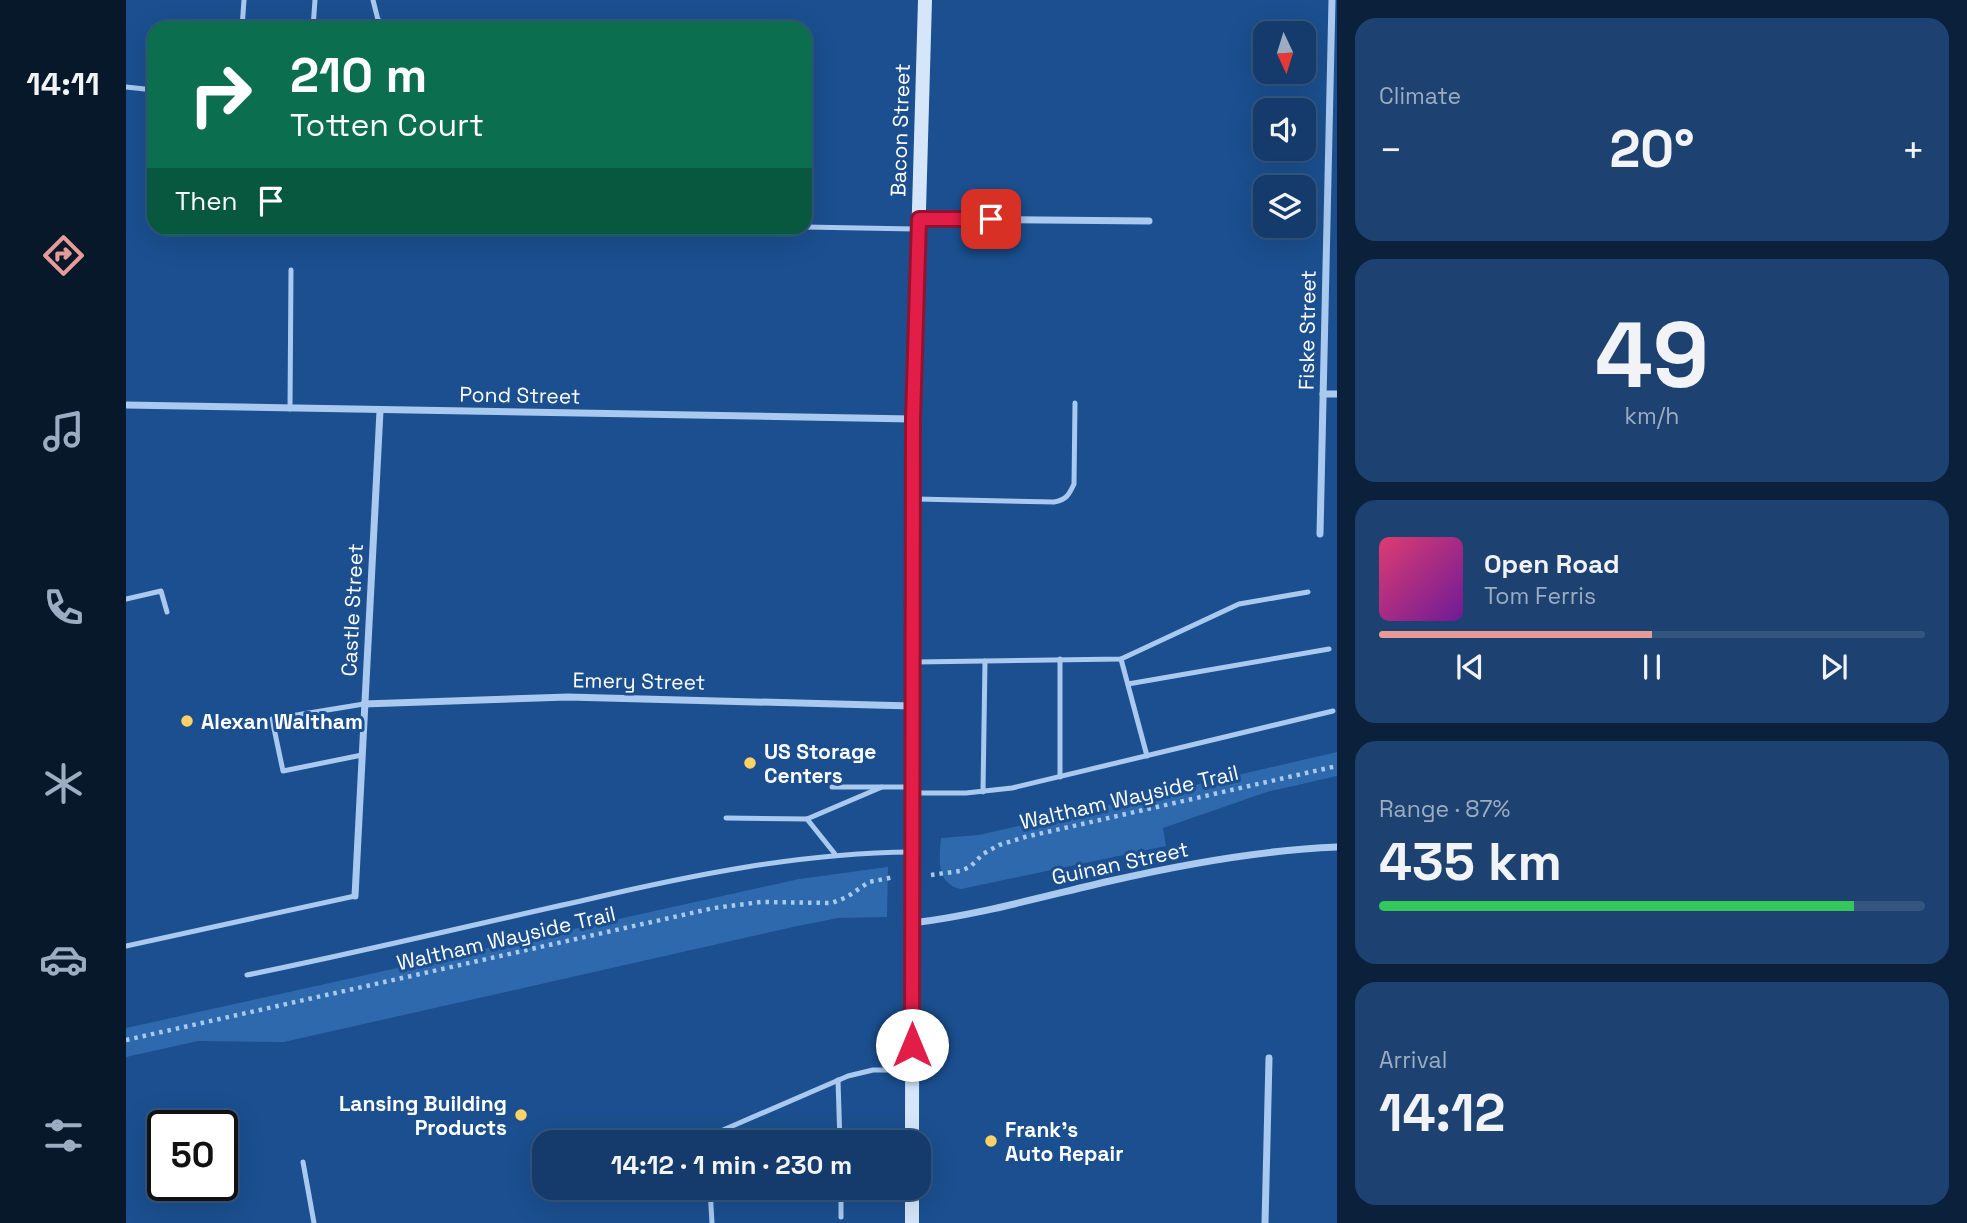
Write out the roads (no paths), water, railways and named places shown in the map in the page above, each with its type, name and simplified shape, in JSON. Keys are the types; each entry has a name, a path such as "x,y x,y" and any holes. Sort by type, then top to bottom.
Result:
{"main road":[{"name":"Bacon Street","path":"912,1130 912,499 925,0"},
{"path":"912,1200 912,1223"}],"street":[{"name":"Fiske Street","path":"1320,534 1332,0"},
{"path":"919,224 1149,221"},
{"path":"1323,394 1337,394"},
{"name":"Pond Street","path":"126,405 913,419"},
{"name":"Castle Street","path":"355,896 380,411"},
{"name":"Emery Street","path":"364,704 568,697 912,705"},
{"name":"Guinan Street","path":"912,923 975,914 1149,873 1253,855 1337,847"},
{"path":"1265,1223 1269,1058"}],"lane":[{"path":"242,21 244,0"},
{"path":"314,21 315,0"},
{"path":"373,0 380,21"},
{"path":"126,87 147,89"},
{"path":"812,227 919,224"},
{"path":"290,409 291,270"},
{"path":"912,499 1054,502 1069,496 1074,484 1075,403"},
{"path":"126,599 161,591 167,612"},
{"path":"912,662 1121,659 1239,604 1308,592"},
{"path":"1128,684 1329,649"},
{"path":"1060,659 1060,777"},
{"path":"1121,659 1147,756"},
{"path":"982,792 985,661"},
{"path":"362,755 283,771 272,719 364,704"},
{"path":"832,787 982,792 1012,788 1333,711"},
{"path":"726,818 807,819 882,787"},
{"path":"807,819 835,854"},
{"path":"247,975 360,953 703,873 835,854 912,852"},
{"path":"126,946 355,896"},
{"path":"723,1130 838,1080 873,1070 912,1070"},
{"path":"838,1080 840,1130"},
{"path":"303,1162 314,1223"},
{"path":"711,1200 712,1223"},
{"path":"841,1200 841,1217"}],"place":[{"name":"Alexan Waltham","path":"187,721"},
{"name":"US Storage Centers","path":"750,763"},
{"name":"Lansing Building Products","path":"521,1115"},
{"name":"Frank's Auto Repair","path":"991,1141"}]}
